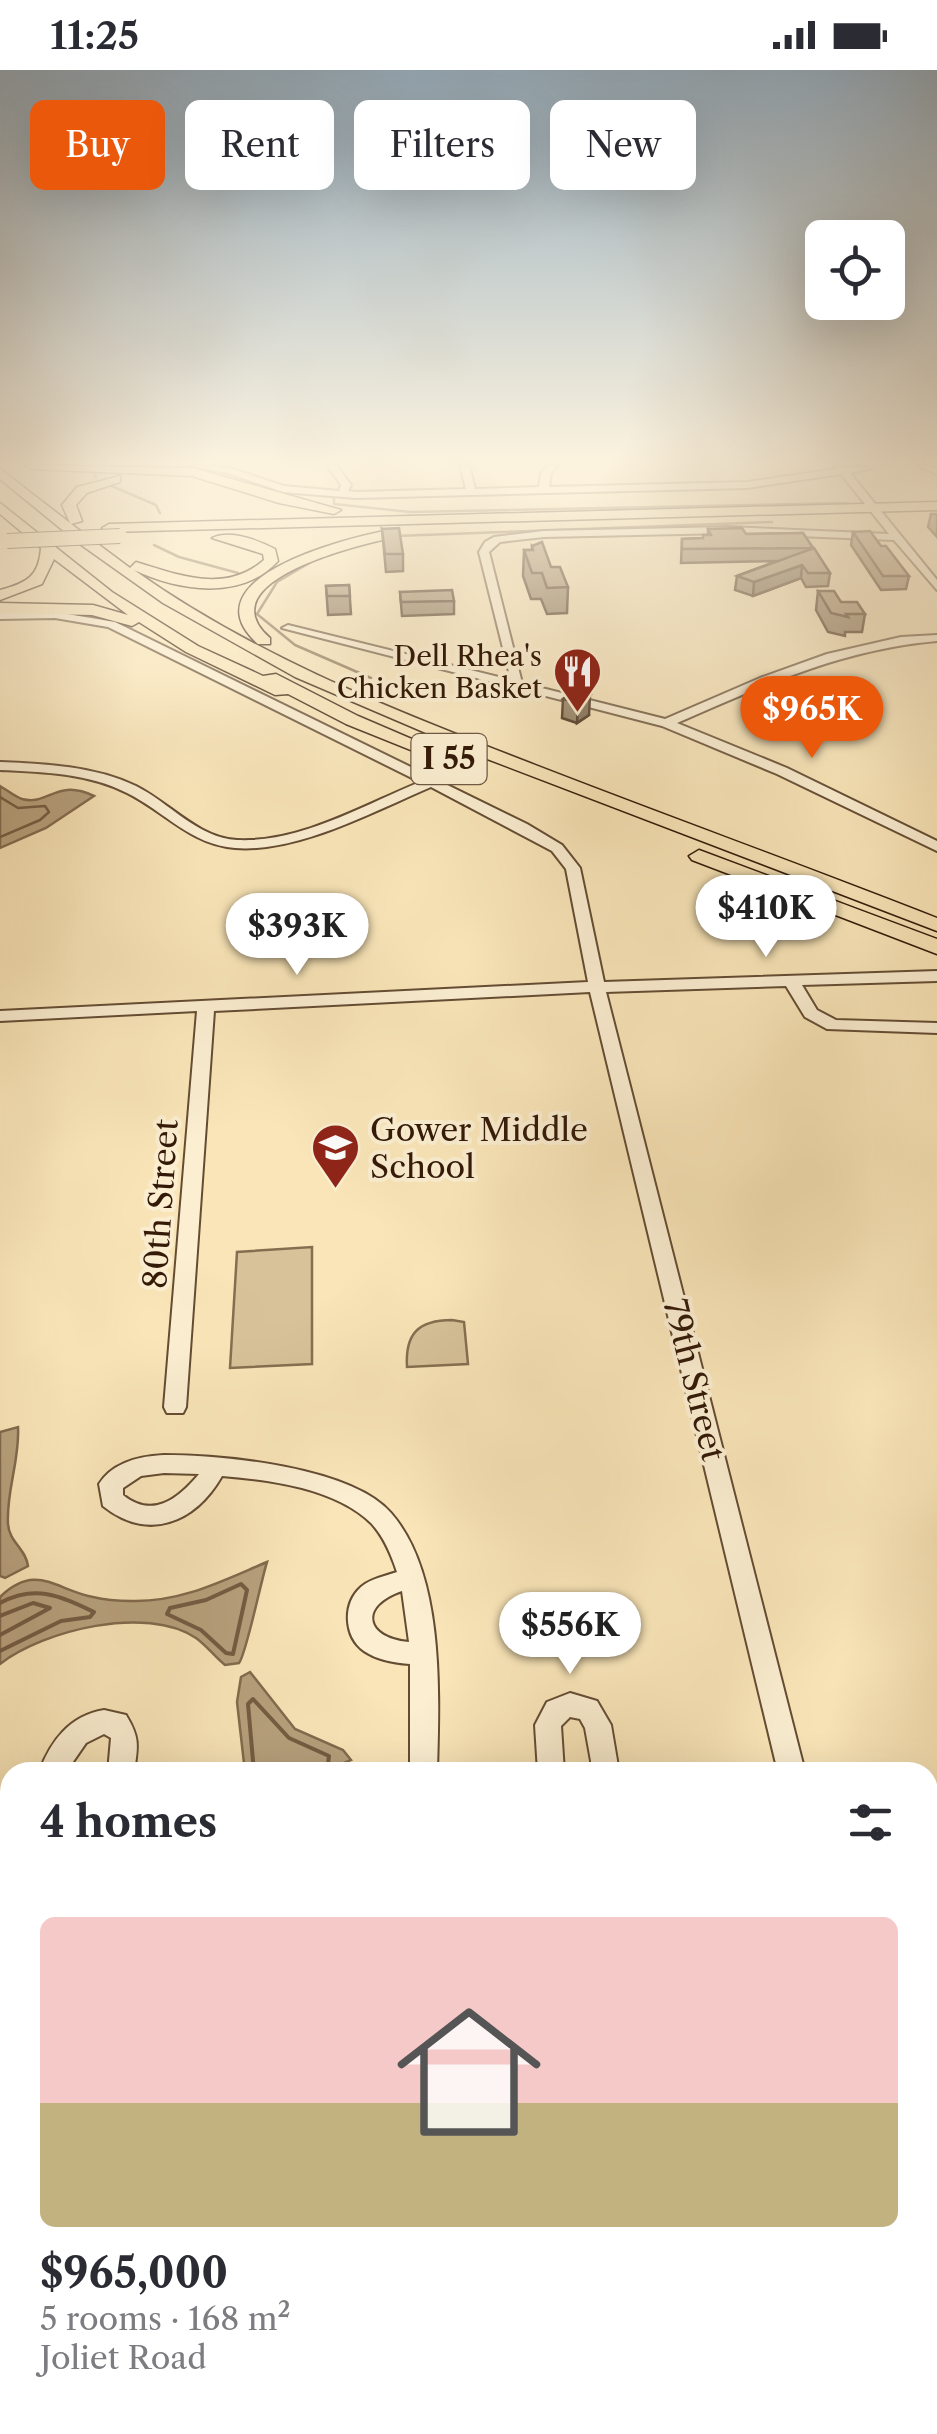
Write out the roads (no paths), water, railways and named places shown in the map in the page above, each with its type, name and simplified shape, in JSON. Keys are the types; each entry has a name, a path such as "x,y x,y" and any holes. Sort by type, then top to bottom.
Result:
{"highway":[{"path":"0,595 20,590 44,575"},
{"path":"85,575 107,595 192,649"},
{"name":"I 55","path":"101,575 175,626 352,720 937,947"},
{"name":"I 55","path":"133,575 214,628 354,698 455,741 937,924"},
{"path":"148,575 184,600 439,728 455,741"},
{"path":"158,575 208,583 249,575"},
{"path":"264,641 248,626 245,616 248,601 276,575"},
{"path":"0,608 92,610 128,620 301,701 352,720"}],"street":[{"path":"490,575 516,682"},
{"name":"79th Street","path":"0,616 54,615 110,624 522,827 568,858 582,906 596,987 790,1762"},
{"path":"288,628 666,722 782,771 937,847"},
{"path":"666,722 827,655 885,642 937,638"},
{"path":"0,766 55,770 112,782 133,790 200,835 238,844 284,838 432,782"},
{"path":"0,1016 596,987 937,976"},
{"path":"793,983 811,1012 834,1025 937,1028"},
{"name":"80th Street","path":"175,1408 206,1005"},
{"path":"216,1466 327,1488 359,1502 381,1518 400,1548 410,1578 422,1654 424,1762"},
{"path":"410,1578 375,1590 359,1613 362,1630 372,1644 387,1652 422,1654"},
{"path":"550,1762 548,1725 556,1710 570,1706 588,1709 598,1725 604,1762"},
{"path":"57,1762 83,1726 98,1720 118,1723 125,1737 122,1762"}],"water":[{"path":"0,786 19,798 31,800 71,790 94,796 46,828 0,848"},
{"path":"18,1427 8,1524 28,1566 5,1578 0,1576 0,1432"},
{"path":"267,1562 239,1663 225,1665 196,1638 175,1628 124,1623 68,1632 0,1664 0,1597 25,1581 46,1581 102,1599 150,1600 201,1589"},
{"path":"250,1672 295,1729 343,1750 351,1760 244,1762 237,1702 241,1677"}],"waterway":[{"path":"288,575 277,582 257,614 295,645 371,678"}],"place":[{"name":"Dell Rhea's Chicken Basket","path":"577,714"},
{"name":"Gower Middle School","path":"335,1190"}]}
